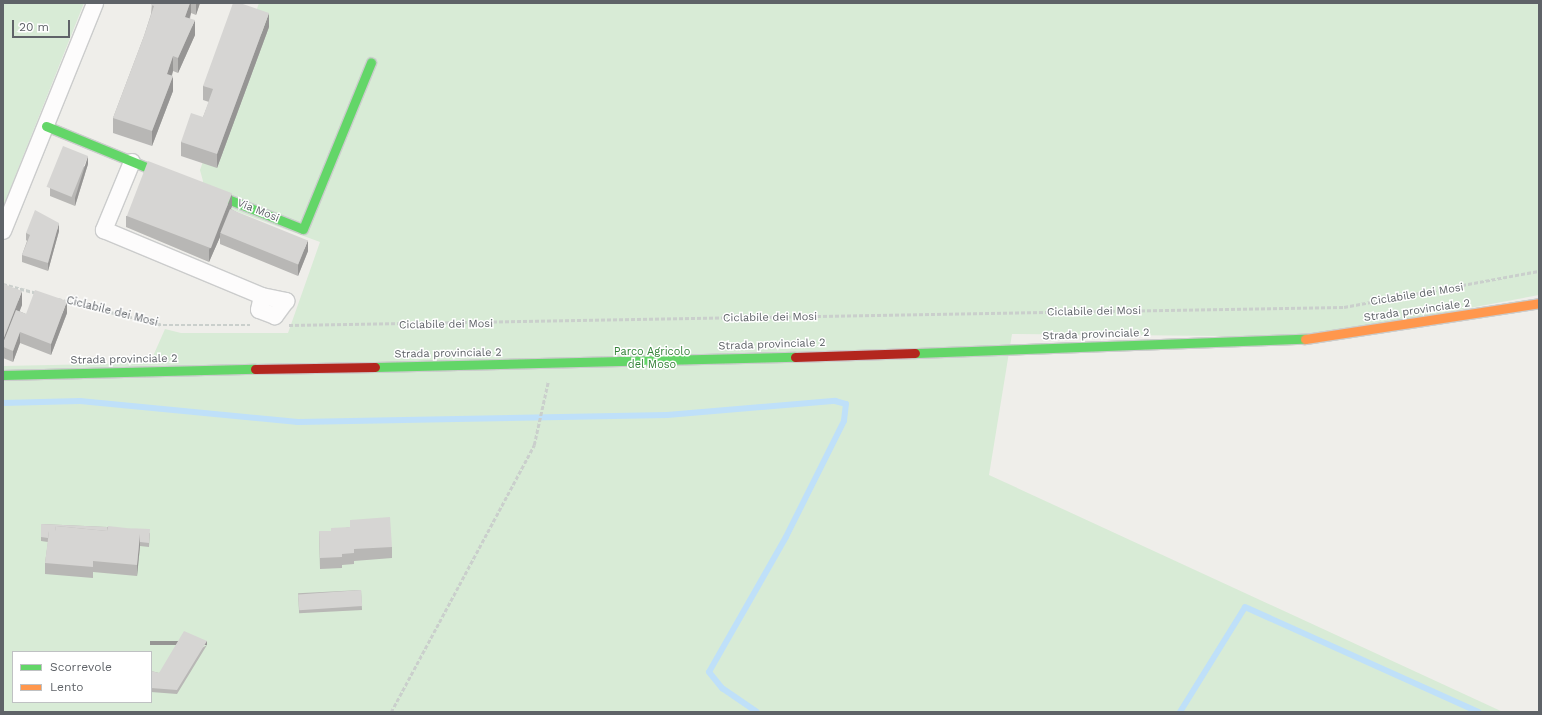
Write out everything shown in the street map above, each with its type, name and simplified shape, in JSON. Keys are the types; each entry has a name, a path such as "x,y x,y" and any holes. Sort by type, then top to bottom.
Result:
{"main road":[{"name":"Via Mosi","path":"46,126 132,162 303,229 371,62"},
{"name":"Strada provinciale 2","path":"3,375 793,357 1294,340 1444,320 1539,302"}],"street":[{"path":"3,231 95,3"},
{"path":"132,162 104,230 262,296"}],"path":[{"name":"Ciclabile dei Mosi","path":"282,325 1344,306 1539,271"},
{"path":"3,284 41,294"},
{"name":"Ciclabile dei Mosi","path":"56,298 162,325 258,325"},
{"path":"391,712 492,528 538,431 545,406"}],"green space":[{"path":"3,3 84,3 3,207"},
{"name":"Parco Agricolo del Moso","path":"259,3 1539,3 1539,295 1314,337 1012,334 989,475 1503,712 3,712 3,366 150,363 165,329 181,333 288,333 320,242 197,197 203,181 200,170"}],"building":[{"path":"152,3 190,3 185,17 195,20 178,58 173,56 167,74 173,76 152,131 113,118 144,36 154,6 151,5"},
{"path":"233,3 240,3 269,13 217,154 181,142 191,113 203,117 213,89 203,86"},
{"path":"63,146 88,156 72,197 47,187"},
{"path":"148,161 232,193 211,248 127,216"},
{"path":"230,209 308,240 298,265 220,233"},
{"path":"35,210 59,223 48,263 22,255 30,235 26,233"},
{"path":"4,284 22,291 3,340 3,285"},
{"path":"35,290 67,301 51,344 20,332 13,351 3,347 3,343 16,310 26,314"},
{"path":"390,517 392,547 354,549 354,553 342,554 342,557 320,558 319,531 331,531 331,528 350,527 350,520"},
{"path":"41,524 107,527 107,531 56,526 55,531 49,531 48,538 41,537"},
{"path":"56,526 107,531 108,526 135,529 135,534 140,534 137,565 93,561 93,567 45,563 49,531 55,531"},
{"path":"126,528 150,529 149,543 140,542 140,534 135,534 135,529"},
{"path":"361,590 362,606 299,610 298,594"},
{"path":"184,631 207,641 177,690 152,688 152,671 159,673"}],"waterway":[{"path":"3,403 80,401 298,422 667,415 835,401 846,404 844,421 786,537 709,672 722,688 757,712"},
{"path":"1180,712 1245,607 1479,712"}],"traffic: fast":[{"path":"205,190 303,229 371,62"},
{"path":"46,126 173,178"},
{"path":"915,353 1305,339"},
{"path":"375,367 795,357"},
{"path":"3,375 255,369"}],"traffic: slow":[{"path":"1305,339 1539,303"}],"traffic: jam":[{"path":"795,357 915,353"},
{"path":"255,369 375,367"}]}
